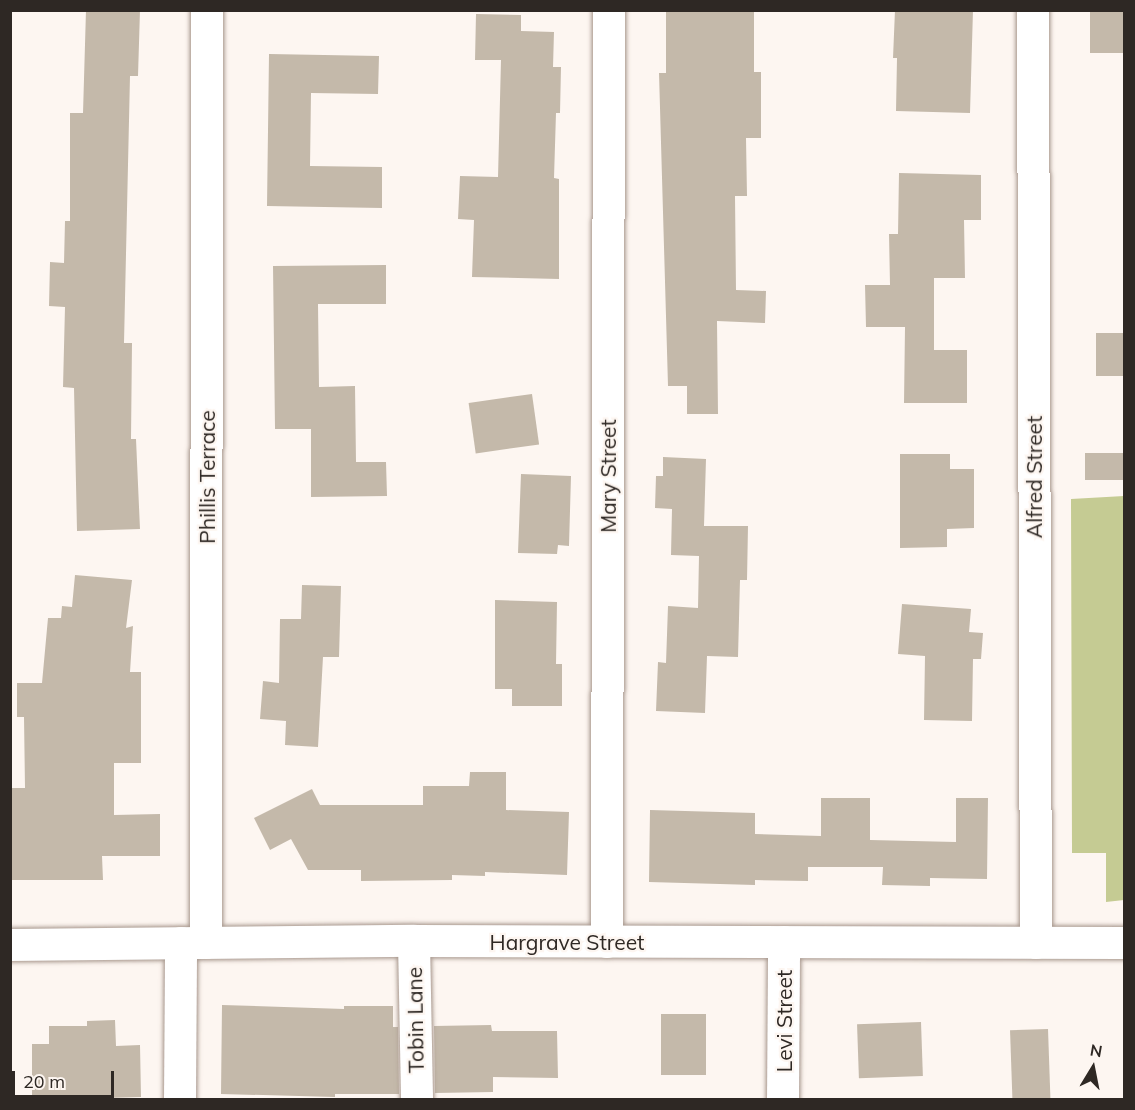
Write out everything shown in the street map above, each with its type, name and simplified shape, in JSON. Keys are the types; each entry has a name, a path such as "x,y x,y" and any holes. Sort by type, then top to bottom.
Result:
{"street":[{"name":"Phillis Terrace","path":"180,1100 194,943 207,10"},
{"name":"Mary Street","path":"607,942 609,10"},
{"name":"Alfred Street","path":"1033,10 1036,943"},
{"name":"Hargrave Street","path":"10,945 414,942 1125,943"},
{"name":"Tobin Lane","path":"414,942 417,1100"},
{"name":"Levi Street","path":"783,1100 784,942"}],"green space":[{"path":"1124,496 1124,900 1106,902 1106,853 1072,853 1071,499"}],"building":[{"path":"86,10 140,10 138,76 130,76 124,343 132,343 131,439 136,439 140,529 77,531 74,388 63,387 65,307 49,306 50,262 64,263 65,221 70,221 70,113 83,113"},
{"path":"895,10 973,10 970,113 896,111 897,58 893,58"},
{"path":"1090,10 1124,10 1124,53 1090,53"},
{"path":"666,11 754,11 754,72 761,72 761,138 746,138 747,196 735,196 736,290 766,291 765,323 717,321 718,414 687,414 687,386 668,386 659,73 666,73"},
{"path":"476,14 521,15 521,31 554,32 553,67 561,67 560,113 556,113 554,178 559,179 559,279 472,277 474,220 458,219 460,176 498,177 501,60 475,60"},
{"path":"269,54 379,56 378,94 311,93 310,166 382,167 382,208 267,206"},
{"path":"899,173 981,175 981,220 964,220 965,278 934,278 934,350 967,350 967,403 904,403 905,327 866,327 865,285 890,285 889,234 898,234"},
{"path":"386,265 386,304 318,304 319,387 355,386 356,462 386,462 387,496 311,497 311,429 275,429 273,266"},
{"path":"1096,333 1124,333 1124,376 1096,376"},
{"path":"532,394 539,445 476,453 469,403"},
{"path":"1085,453 1124,453 1124,480 1085,480"},
{"path":"900,454 950,454 950,469 974,469 974,528 947,529 947,547 900,548"},
{"path":"663,457 706,459 704,526 748,526 747,580 740,580 738,657 707,656 705,713 656,711 658,662 666,663 668,606 698,608 699,556 671,555 672,509 655,508 656,476 663,476"},
{"path":"521,474 571,476 569,546 558,545 557,554 518,553"},
{"path":"75,575 132,580 126,628 133,626 130,672 141,672 141,763 114,763 114,815 160,814 160,856 102,856 103,880 10,880 10,788 25,788 24,717 17,717 17,683 42,683 48,618 61,618 62,606 72,607"},
{"path":"302,585 341,586 339,657 323,657 318,747 285,745 286,721 260,719 263,681 279,683 280,619 301,619"},
{"path":"495,600 557,602 556,664 562,664 562,706 512,706 512,689 495,689"},
{"path":"902,604 971,609 969,632 983,633 981,659 973,659 972,721 924,720 925,656 898,654"},
{"path":"470,772 506,772 506,810 569,812 567,875 485,872 485,876 452,875 452,880 361,881 361,870 308,870 291,839 270,850 254,818 312,789 320,805 423,805 423,786 469,786"},
{"path":"821,798 870,798 870,840 956,842 956,798 988,798 987,879 930,878 930,886 882,885 883,867 808,867 808,881 755,880 755,885 649,882 650,810 755,813 755,834 821,836"},
{"path":"222,1005 344,1009 344,1006 393,1006 393,1027 398,1027 399,1094 335,1094 335,1097 221,1094"},
{"path":"661,1014 706,1014 706,1075 661,1075"},
{"path":"115,1020 116,1046 140,1045 141,1097 32,1100 32,1044 49,1044 49,1026 87,1026 87,1021"},
{"path":"921,1022 923,1076 859,1078 857,1024"},
{"path":"491,1025 492,1031 557,1031 558,1078 493,1077 493,1092 435,1093 434,1026"},
{"path":"1048,1029 1050,1100 1012,1100 1010,1030"}]}
